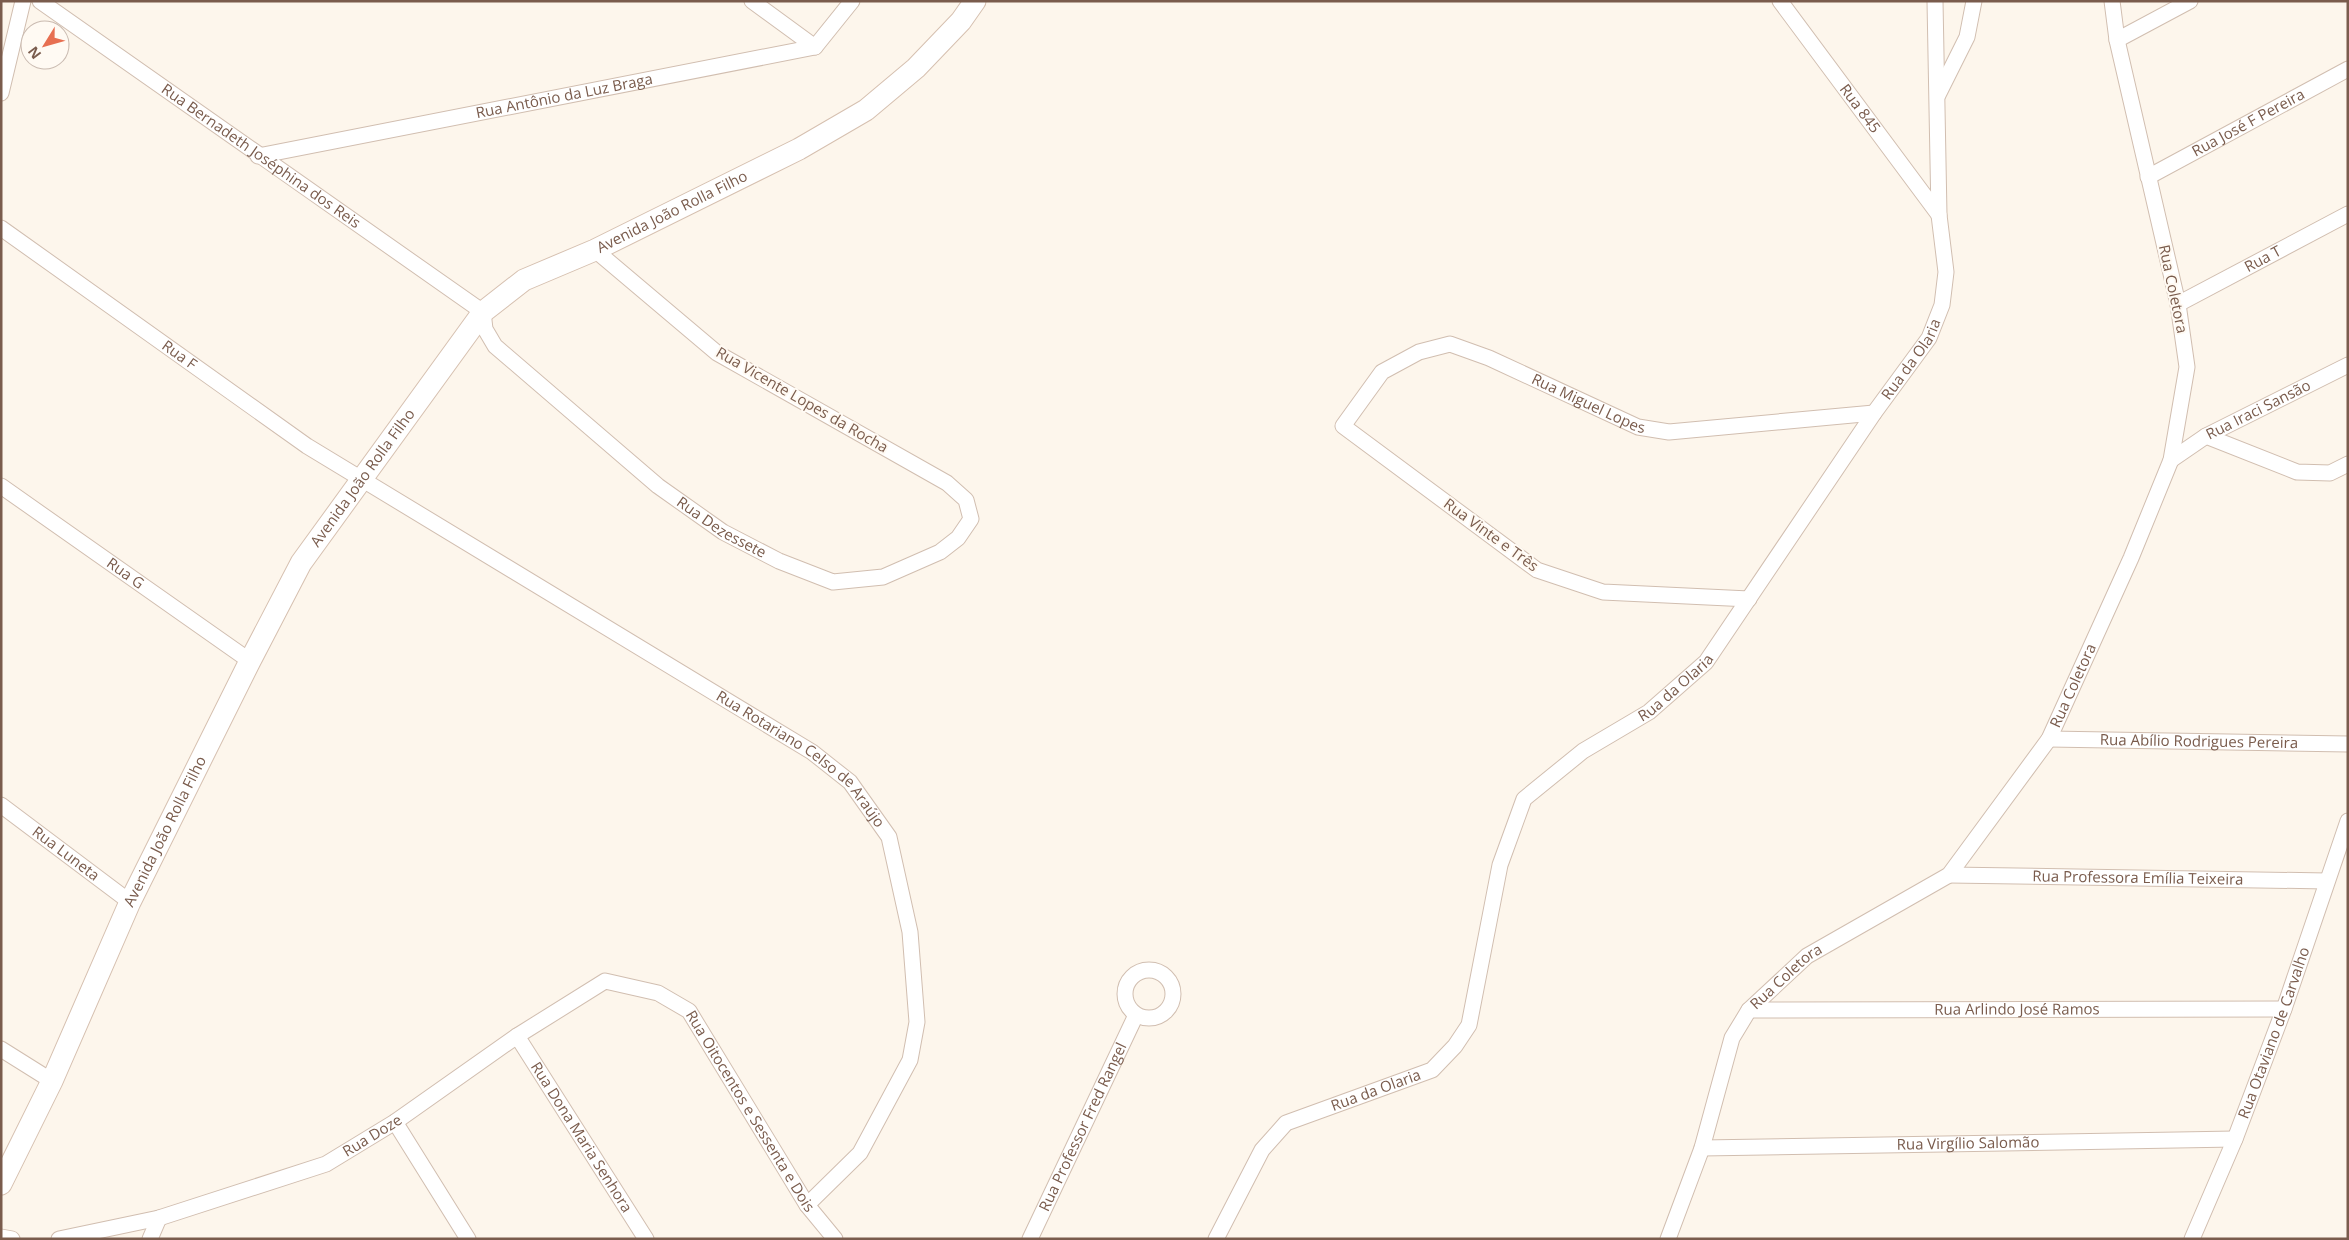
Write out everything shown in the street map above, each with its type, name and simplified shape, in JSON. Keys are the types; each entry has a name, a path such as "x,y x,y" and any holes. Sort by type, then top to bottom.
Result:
{"street":[{"path":"1,93 22,1"},
{"name":"Rua Bernadeth Joséphina dos Reis","path":"40,1 258,156 483,312"},
{"path":"752,1 815,47 852,1"},
{"name":"Avenida João Rolla Filho","path":"1,1184 52,1081 130,902 250,660 301,563 361,477 483,312 524,280 595,250 800,149 866,110 916,68 960,21 975,1"},
{"name":"Rua 845","path":"1780,1 1939,215"},
{"name":"Rua da Olaria","path":"1216,1239 1262,1150 1286,1124 1432,1070 1455,1046 1469,1025 1500,865 1524,799 1583,751 1656,706 1706,662 1874,413 1929,338 1942,304 1946,272 1939,215 1935,1"},
{"path":"1937,98 1967,37 1974,1"},
{"name":"Rua Coletora","path":"1668,1239 1702,1148 1732,1038 1749,1010 1807,956 1949,875 2050,739 2132,558 2171,460 2187,367 2178,304 2117,40 2112,1"},
{"path":"2117,40 2190,1"},
{"name":"Rua Antônio da Luz Braga","path":"258,156 815,47"},
{"name":"Rua José F Pereira","path":"2148,177 2348,69"},
{"name":"Rua T","path":"2178,304 2348,214"},
{"name":"Rua F","path":"1,228 307,446 361,477"},
{"name":"Rua Vicente Lopes da Rocha","path":"595,250 717,354 947,483"},
{"name":"Rua Dezessete","path":"483,312 485,329 495,346 658,486 723,532 779,562 833,582 883,577 940,552 958,538 971,519 966,500 947,483"},
{"name":"Rua Miguel Lopes","path":"1343,426 1382,372 1419,352 1450,344 1489,358 1638,427 1668,432 1874,413"},
{"name":"Rua Iraci Sansão","path":"2171,460 2206,436 2348,365"},
{"name":"Rua Vinte e Três","path":"1343,426 1537,570 1603,592 1749,600"},
{"path":"2206,436 2297,472 2330,473 2348,464"},
{"name":"Rua Rotariano Celso de Araújo","path":"361,477 812,752 850,782 889,837 910,932 917,1022 910,1060 860,1153 808,1205"},
{"name":"Rua G","path":"1,486 250,660"},
{"name":"Rua Abílio Rodrigues Pereira","path":"2050,739 2348,744"},
{"name":"Rua Luneta","path":"1,805 130,902"},
{"name":"Rua Otaviano de Carvalho","path":"2192,1239 2235,1139 2284,1009 2348,821"},
{"name":"Rua Professora Emília Teixeira","path":"1949,875 2327,880"},
{"name":"Rua Doze","path":"58,1239 159,1218 326,1164 395,1122 517,1036 605,981 658,993"},
{"name":"Rua Oitocentos e Sessenta e Dois","path":"658,993 689,1011 808,1205 835,1239"},
{"name":"Rua Arlindo José Ramos","path":"1749,1010 2284,1009"},
{"name":"Rua Professor Fred Rangel","path":"1030,1239 1136,1015"},
{"name":"Rua Dona Maria Senhora","path":"517,1036 646,1239"},
{"path":"1,1049 52,1081"},
{"path":"395,1122 468,1239"},
{"name":"Rua Virgílio Salomão","path":"1702,1148 2235,1139"},
{"path":"150,1239 159,1218"},
{"path":"1,1237 12,1239"}]}
